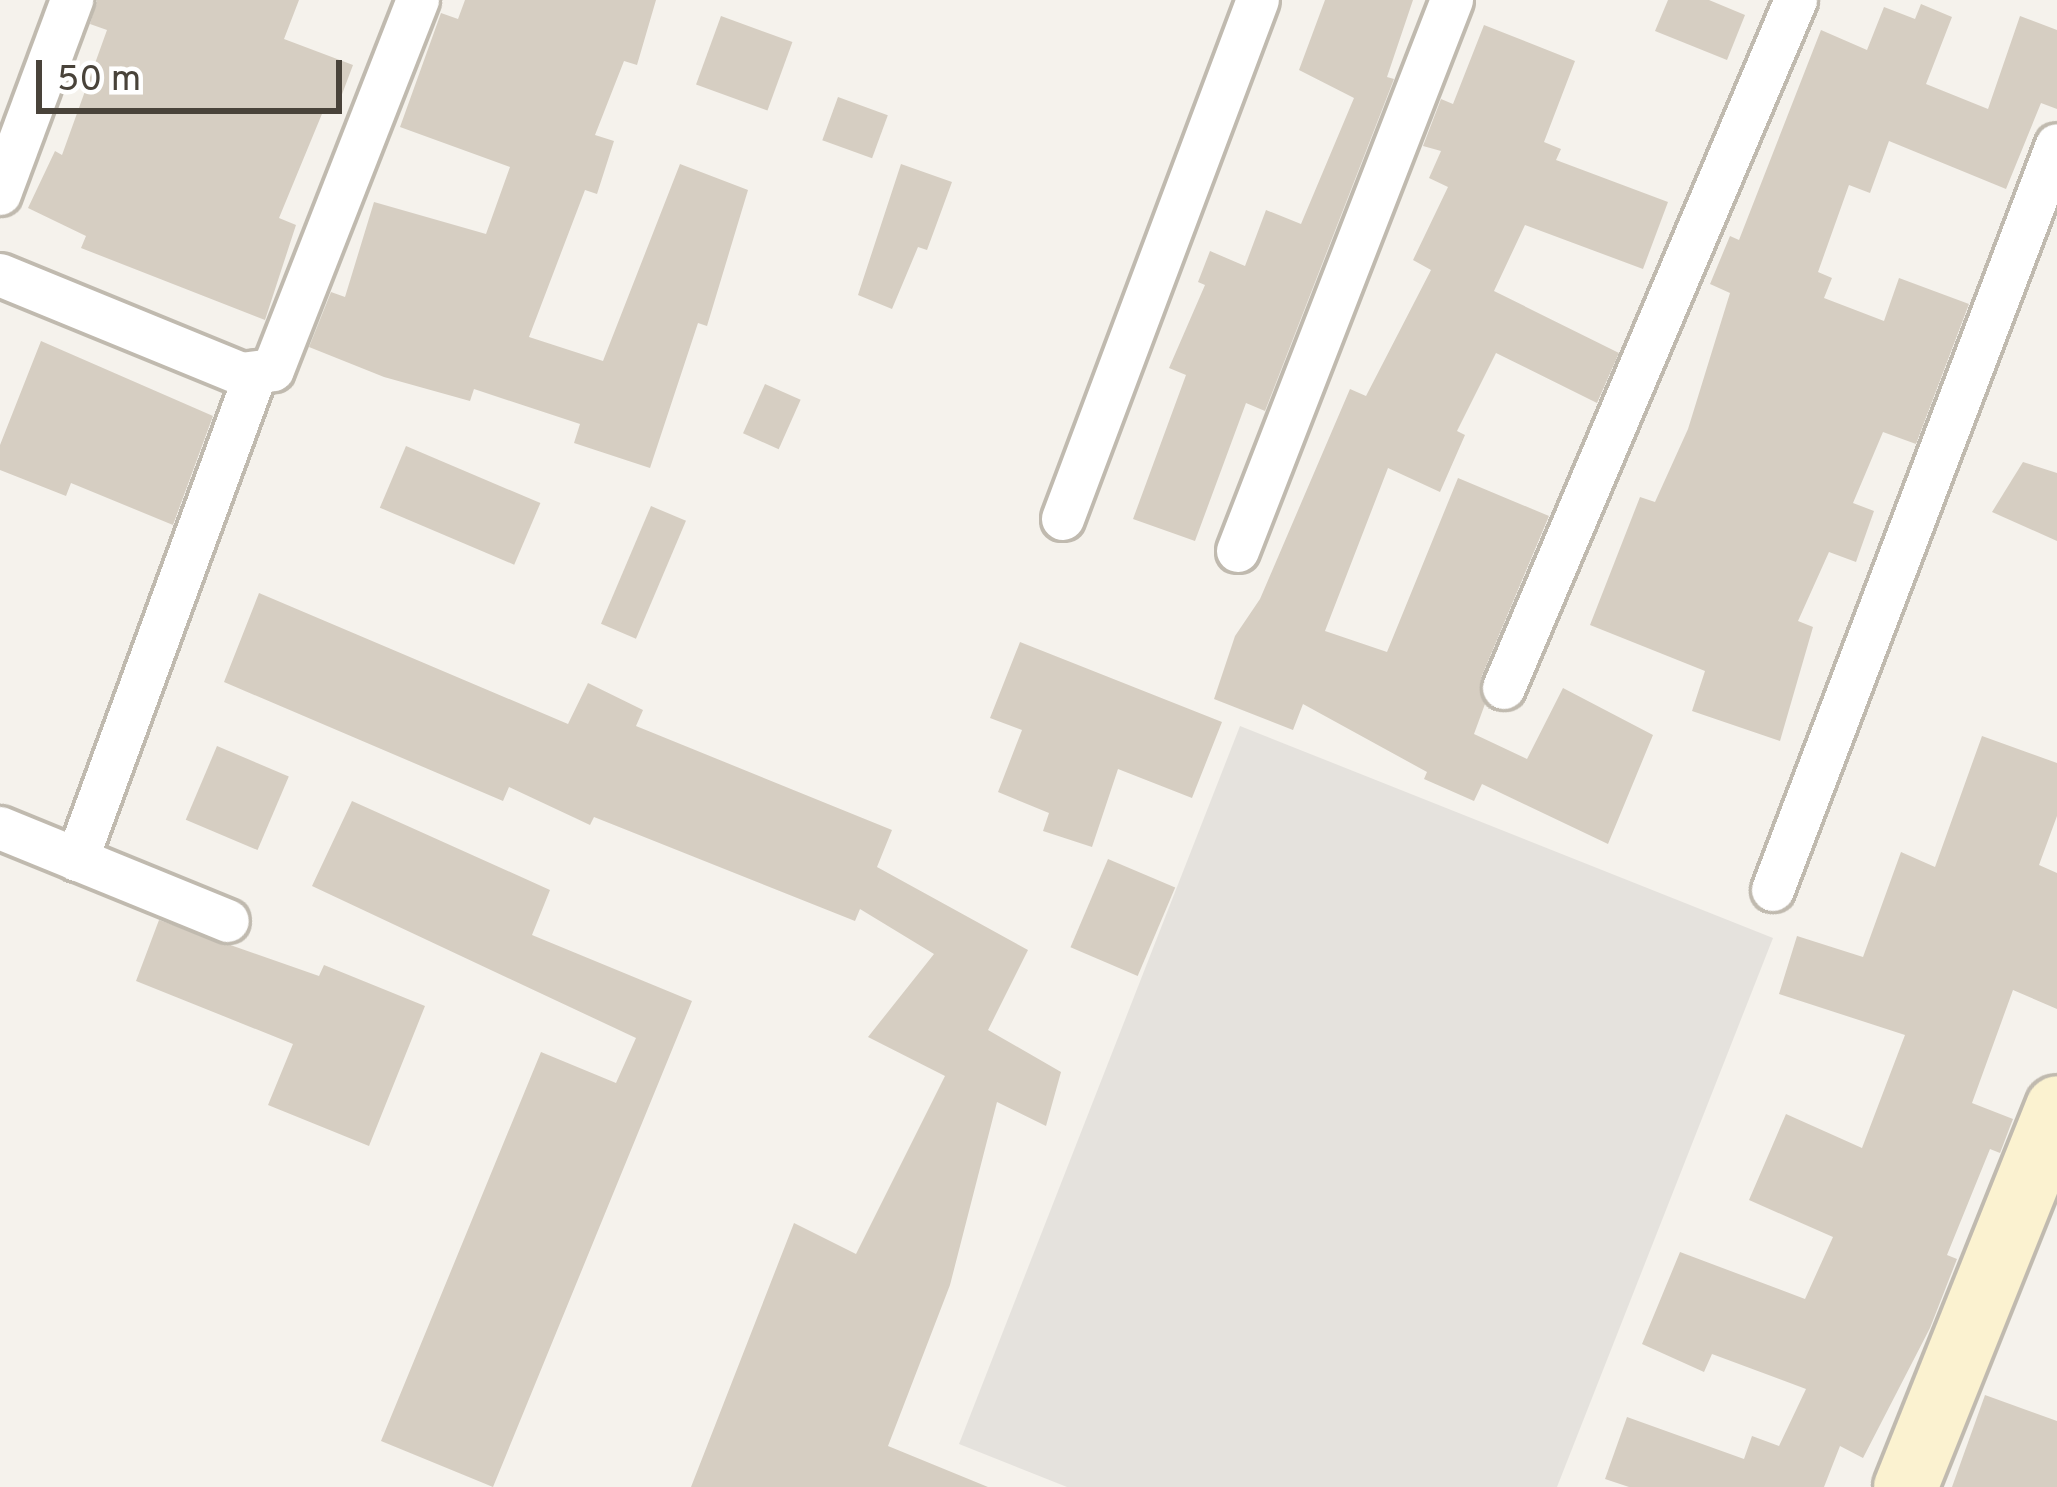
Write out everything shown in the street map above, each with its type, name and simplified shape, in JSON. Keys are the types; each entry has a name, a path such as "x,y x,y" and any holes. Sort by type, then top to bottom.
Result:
{"street":[{"path":"0,194 72,0"},
{"path":"0,275 255,376 273,370 418,0"},
{"path":"1063,519 1258,0"},
{"path":"1238,551 1452,0"},
{"path":"1504,688 1796,0"},
{"path":"1773,890 2057,145"},
{"path":"77,860 255,376"},
{"path":"0,828 227,921"},
{"path":"1905,1487 2057,1107"}],"shaded area":[{"path":"1240,726 1773,938 1557,1487 1067,1487 959,1444"}],"building":[{"path":"97,0 299,0 284,39 353,65 335,113 324,109 279,218 296,225 265,320 81,248 86,236 28,208 55,151 62,155 107,30 90,24"},
{"path":"465,0 656,0 637,65 624,61 595,135 614,141 597,194 585,190 529,337 603,361 680,164 748,190 707,326 698,323 650,468 574,443 580,424 474,389 470,401 384,377 309,347 331,292 345,297 374,202 486,234 510,167 400,127 441,13 458,19"},
{"path":"1325,0 1413,0 1387,77 1394,79 1265,411 1246,403 1195,541 1133,519 1186,375 1169,368 1205,285 1198,282 1210,251 1245,266 1266,210 1301,224 1354,98 1299,70"},
{"path":"1668,0 1709,0 1745,15 1727,60 1655,31"},
{"path":"1921,4 1952,17 1926,84 1988,109 2020,16 2057,30 2057,109 2041,103 2006,189 1889,141 1870,193 1849,185 1818,272 1832,278 1824,298 1884,321 1899,278 1969,304 1916,444 1883,432 1853,503 1874,511 1856,562 1829,552 1798,621 1813,627 1780,741 1692,711 1705,671 1590,625 1640,497 1655,502 1688,429 1730,293 1710,284 1730,236 1739,240 1821,30 1867,50 1884,7 1915,19"},
{"path":"721,16 792,42 767,111 696,85"},
{"path":"1484,25 1575,61 1544,142 1561,149 1556,160 1668,202 1643,269 1525,225 1494,291 1619,353 1597,403 1496,353 1457,431 1465,435 1440,492 1388,468 1325,631 1387,652 1458,478 1549,516 1481,678 1485,704 1474,734 1527,759 1563,688 1653,735 1608,844 1482,784 1474,801 1424,779 1427,772 1303,704 1293,730 1214,699 1235,636 1260,599 1350,389 1366,396 1431,270 1413,260 1448,187 1429,178 1441,151 1423,146 1441,99 1453,104"},
{"path":"838,97 888,115 872,158 822,140"},
{"path":"901,164 952,182 927,250 918,247 892,309 858,295"},
{"path":"41,341 213,416 173,525 71,483 66,496 0,470 0,445"},
{"path":"765,384 801,400 779,449 743,433"},
{"path":"406,446 540,503 514,565 380,508"},
{"path":"2023,462 2057,473 2057,541 1992,512"},
{"path":"651,506 686,521 636,639 601,624"},
{"path":"259,593 568,724 588,683 643,710 636,726 892,830 877,867 1028,950 988,1030 1061,1072 1046,1126 997,1102 950,1285 888,1446 988,1487 691,1487 794,1223 856,1254 945,1076 868,1037 934,954 860,909 855,921 594,817 590,825 509,787 503,801 224,682"},
{"path":"1020,642 1222,722 1192,798 1118,769 1092,847 1043,831 1049,813 998,792 1022,730 990,718"},
{"path":"1982,736 2057,763 2057,816 2039,865 2057,873 2057,1009 2013,990 1972,1103 2013,1119 2000,1153 1990,1149 1947,1255 1957,1259 1930,1328 1863,1458 1840,1446 1824,1487 1629,1487 1605,1479 1627,1417 1744,1459 1752,1436 1779,1446 1806,1389 1712,1354 1704,1372 1642,1344 1680,1252 1805,1299 1833,1237 1749,1200 1786,1114 1862,1148 1905,1035 1779,994 1797,936 1863,957 1901,852 1935,867"},
{"path":"217,746 289,776 258,850 186,820"},
{"path":"352,801 550,890 532,935 692,1001 493,1487 381,1441 541,1052 616,1083 636,1038 312,886"},
{"path":"1108,859 1175,888 1138,976 1070,947"},
{"path":"159,920 319,976 324,965 425,1006 369,1146 268,1105 293,1044 136,981"},
{"path":"1985,1395 2057,1421 2057,1487 1952,1487"}]}
